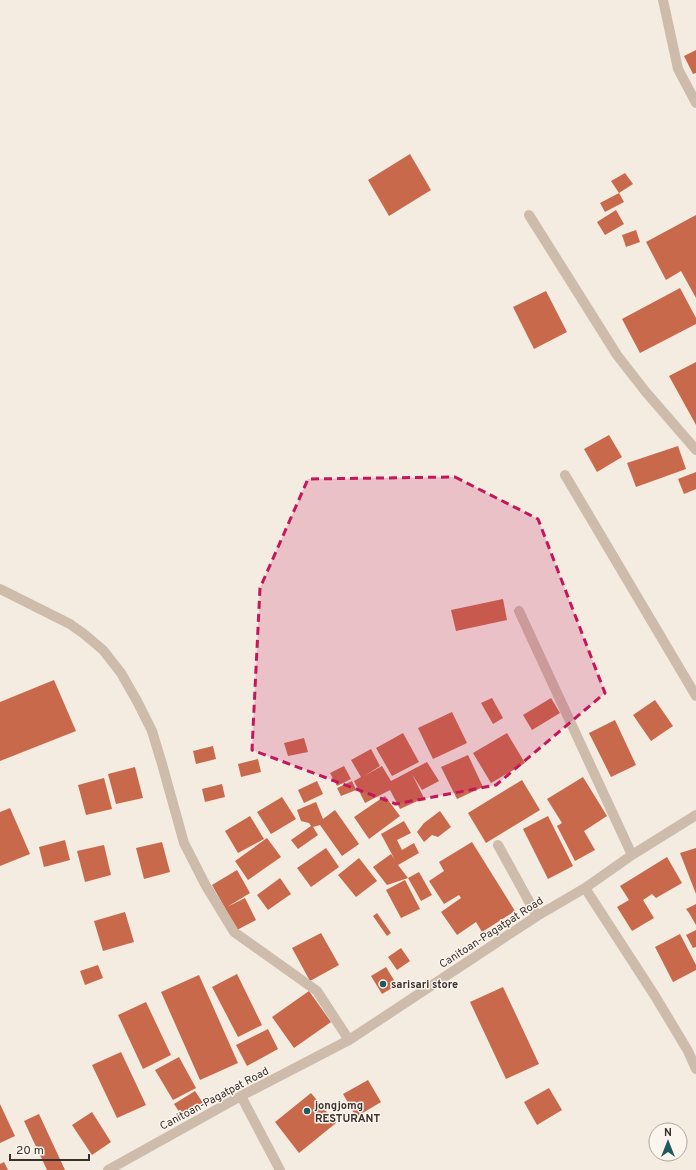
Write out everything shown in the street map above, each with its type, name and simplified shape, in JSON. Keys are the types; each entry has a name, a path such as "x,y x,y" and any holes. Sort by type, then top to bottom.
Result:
{"street":[{"path":"663,0 678,68 696,103"},
{"path":"529,215 617,355 645,391 696,450"},
{"path":"565,475 696,696"},
{"path":"0,589 70,624 103,650 122,673 152,731 184,843 206,886 234,932 317,991 349,1040"},
{"path":"518,611 632,855"},
{"name":"Canitoan-Pagatpat Road","path":"108,1170 241,1096 349,1040 537,916 585,888 632,855 696,815"},
{"path":"498,845 537,916"},
{"path":"585,888 666,1014 688,1051 696,1069"},
{"path":"241,1096 280,1170"}],"highlighted area":[{"path":"455,477 538,519 605,693 496,785 396,804 252,750 260,588 308,479"}],"building":[{"path":"696,50 696,73 693,74 684,56"},
{"path":"410,154 431,190 389,216 368,180"},
{"path":"625,173 633,184 619,193 611,181"},
{"path":"619,193 624,202 605,212 600,203"},
{"path":"616,210 624,224 605,235 597,222"},
{"path":"696,215 696,298 681,271 666,280 646,242"},
{"path":"636,230 640,242 626,247 622,235"},
{"path":"680,288 696,318 696,324 640,353 622,319"},
{"path":"546,291 567,332 534,349 513,307"},
{"path":"696,362 696,425 669,376"},
{"path":"609,435 622,457 597,472 584,449"},
{"path":"678,446 686,469 636,487 627,463"},
{"path":"696,472 696,489 684,494 678,479"},
{"path":"503,599 507,620 456,631 451,610"},
{"path":"54,680 76,731 0,761 0,702"},
{"path":"492,698 503,718 493,724 481,703"},
{"path":"551,698 560,713 532,730 523,715"},
{"path":"655,700 673,726 651,741 633,715"},
{"path":"452,712 467,743 433,759 418,728"},
{"path":"615,720 636,765 611,777 589,733"},
{"path":"403,733 419,762 392,776 376,748"},
{"path":"507,733 525,763 491,783 473,753"},
{"path":"304,738 308,752 288,756 284,743"},
{"path":"213,746 216,759 196,764 193,751"},
{"path":"371,749 380,766 364,776 382,766 391,781 427,762 439,781 422,790 412,774 424,798 400,809 390,790 365,803 354,781 361,777 351,760"},
{"path":"468,755 483,787 457,799 441,767"},
{"path":"258,759 261,772 241,777 238,764"},
{"path":"344,766 351,779 337,786 330,773"},
{"path":"135,767 143,798 116,804 108,774"},
{"path":"583,777 607,816 584,831 595,850 575,861 557,826 562,823 547,799"},
{"path":"104,778 112,809 86,815 78,785"},
{"path":"522,780 540,810 486,843 468,813"},
{"path":"317,781 323,794 304,803 298,790"},
{"path":"352,781 356,790 341,796 337,788"},
{"path":"222,784 225,797 205,802 202,789"},
{"path":"385,796 400,816 369,839 354,817"},
{"path":"282,797 296,819 271,834 257,812"},
{"path":"316,802 323,819 335,810 359,844 342,856 320,825 313,827 318,835 298,849 291,840 311,826 309,823 301,821 297,810"},
{"path":"10,808 30,854 0,866 0,812"},
{"path":"440,811 451,827 438,837 432,835 424,842 417,832 424,823"},
{"path":"250,816 264,839 238,853 225,831"},
{"path":"548,816 573,866 548,879 523,829"},
{"path":"404,821 411,833 397,840 402,850 414,843 419,853 398,865 408,878 387,885 373,867 391,854 395,860 381,834"},
{"path":"267,838 281,857 248,880 235,861"},
{"path":"65,840 70,860 44,867 39,847"},
{"path":"162,842 170,872 144,879 136,848"},
{"path":"472,842 515,911 482,932 476,922 457,935 441,912 461,898 459,895 444,904 429,881 444,871 439,862"},
{"path":"104,845 111,875 85,882 77,851"},
{"path":"326,848 339,867 311,887 297,868"},
{"path":"696,848 696,894 680,853"},
{"path":"667,857 682,883 656,898 652,894 643,900 654,918 632,931 617,907 629,900 620,886"},
{"path":"359,858 377,881 356,897 338,875"},
{"path":"237,870 250,893 227,907 245,898 256,920 235,931 225,908 212,885"},
{"path":"419,872 432,895 421,901 408,878"},
{"path":"280,878 291,894 268,910 257,895"},
{"path":"405,880 420,909 401,918 386,890"},
{"path":"696,904 696,925 686,909"},
{"path":"125,912 134,942 103,951 94,921"},
{"path":"377,913 391,933 387,936 373,916"},
{"path":"696,930 696,947 693,948 686,935"},
{"path":"321,933 339,965 310,981 292,948"},
{"path":"680,934 696,965 696,970 673,982 655,947"},
{"path":"401,948 410,961 397,970 388,957"},
{"path":"98,965 103,978 85,985 80,971"},
{"path":"386,967 397,985 382,994 371,976"},
{"path":"237,974 262,1025 238,1037 212,987"},
{"path":"199,975 238,1063 200,1080 161,992"},
{"path":"503,987 539,1064 506,1079 470,1002"},
{"path":"309,991 331,1022 294,1048 272,1017"},
{"path":"146,1002 171,1055 143,1069 118,1015"},
{"path":"268,1029 278,1049 247,1066 236,1045"},
{"path":"121,1052 146,1105 117,1118 92,1065"},
{"path":"179,1057 196,1088 173,1100 155,1070"},
{"path":"368,1080 381,1102 356,1117 343,1094"},
{"path":"549,1088 562,1110 537,1125 524,1102"},
{"path":"195,1091 203,1103 182,1116 174,1104"},
{"path":"311,1093 336,1123 299,1153 275,1122"},
{"path":"0,1104 15,1136 0,1143"},
{"path":"92,1112 111,1142 92,1155 72,1125"},
{"path":"39,1114 65,1170 47,1170 24,1121"},
{"path":"4,1162 8,1170 0,1170 0,1164"}],"place":[{"name":"sarisari store","path":"383,984"},
{"name":"jongjomg RESTURANT","path":"307,1111"}]}
